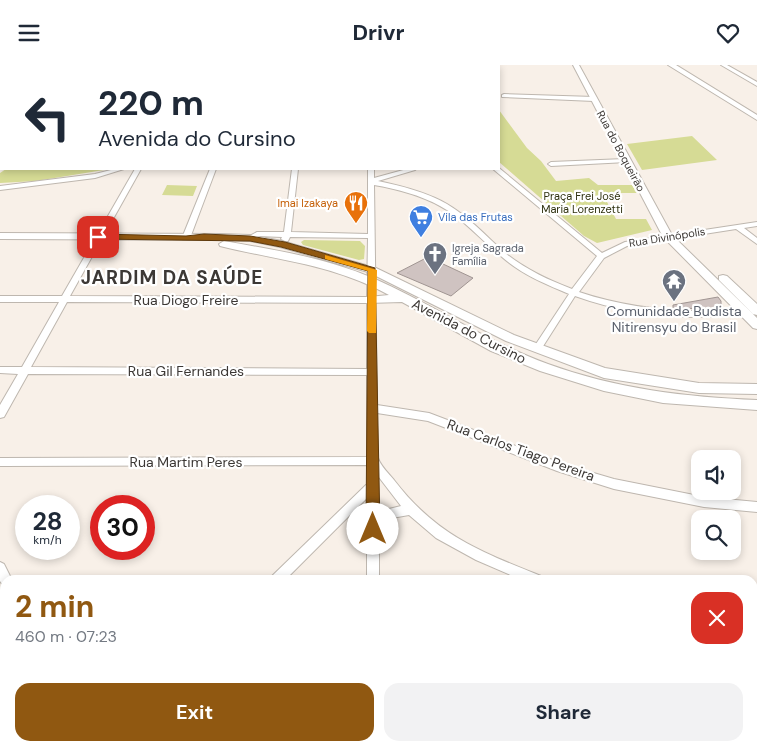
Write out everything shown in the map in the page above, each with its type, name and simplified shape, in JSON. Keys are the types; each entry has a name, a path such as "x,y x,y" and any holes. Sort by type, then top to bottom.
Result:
{"main road":[{"name":"Rua do Boqueirão","path":"576,65 625,161 673,236 754,311 757,325"},
{"path":"671,65 757,118"},
{"name":"Avenida do Cursino","path":"0,236 186,238 204,236 285,239 372,275 537,349 604,373 651,382 699,388 757,389"},
{"name":"Avenida do Cursino","path":"186,238 372,275 405,298 512,356 561,375 611,389 650,397 701,404 757,405"},
{"path":"238,247 275,248 285,239"},
{"path":"372,300 405,298"}],"street":[{"path":"723,65 757,84"},
{"path":"504,96 594,99"},
{"path":"551,164 625,161"},
{"path":"0,188 95,176 117,170"},
{"path":"186,238 213,170"},
{"path":"295,170 285,239 372,236"},
{"path":"372,170 374,408 372,575"},
{"path":"372,181 410,170"},
{"path":"497,170 601,256"},
{"path":"0,414 136,172"},
{"path":"372,181 422,195 440,203 455,212 519,267 574,292 608,303 659,313 754,311"},
{"name":"Rua Divinópolis","path":"537,349 574,292 601,256 625,244 757,224"},
{"path":"738,227 757,242"},
{"name":"Rua Diogo Freire","path":"0,299 372,300"},
{"name":"Rua Gil Fernandes","path":"0,370 373,372"},
{"name":"Rua Carlos Tiago Pereira","path":"374,408 429,417 562,468 614,484 704,502 757,507"},
{"path":"372,461 411,509 447,539 525,575"},
{"name":"Rua Martim Peres","path":"0,462 372,461"},
{"path":"281,575 373,485"},
{"path":"373,529 389,514 411,509"}],"green space":[{"name":"Praça Frei José Maria Lorenzetti","path":"500,111 527,148 541,161 556,181 589,178 598,185 632,185 637,193 614,193 616,198 606,200 616,219 646,219 652,230 597,243 584,236 500,163"},
{"path":"692,136 717,160 642,170 627,144"},
{"path":"4,170 104,170 36,181 0,183 0,173"},
{"path":"167,185 197,186 193,196 162,195"},
{"path":"304,240 360,241 365,246 364,259 359,260 303,245 301,242"}],"building":[{"name":"Igreja Sagrada Família","path":"428,257 473,278 451,296 397,273"},
{"path":"718,297 721,301 721,307 717,309 673,308 673,305"}],"slow traffic":[{"path":"328,257 372,270 372,331"}],"place":[{"name":"Imai Izakaya","path":"356,224"},
{"name":"Vila das Frutas","path":"421,238"},
{"name":"Igreja Sagrada Família","path":"435,275"},
{"name":"Comunidade Budista Nitirensyu do Brasil","path":"674,302"}],"district":[{"name":"JARDIM DA SAÚDE","path":"172,277"}],"route":[{"path":"98,237 186,238 204,236 250,238 282,244 372,270 373,529"}]}
